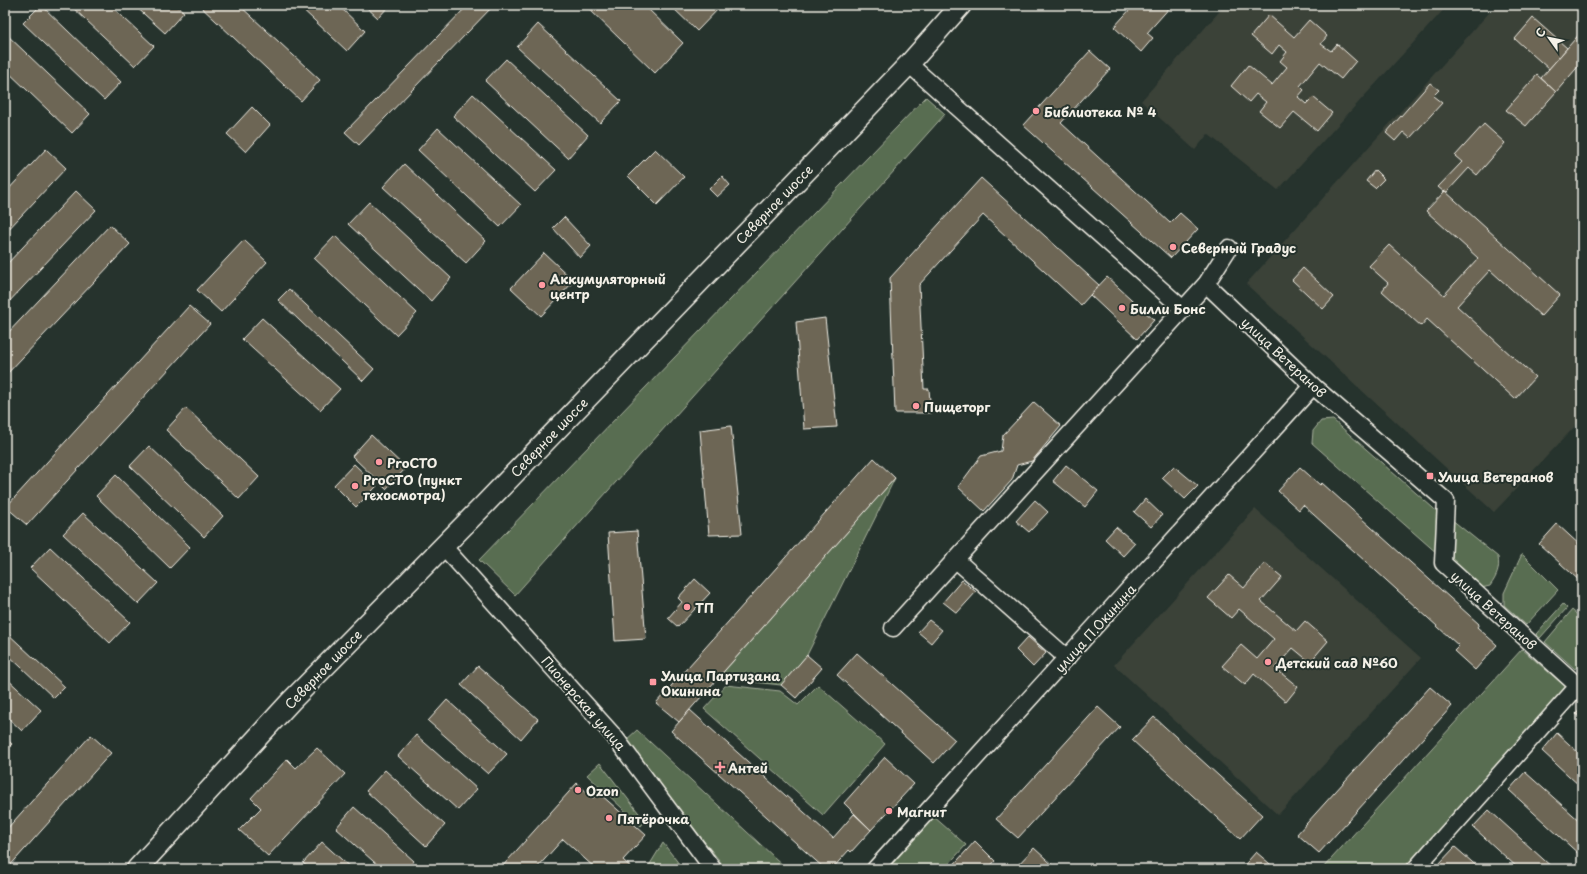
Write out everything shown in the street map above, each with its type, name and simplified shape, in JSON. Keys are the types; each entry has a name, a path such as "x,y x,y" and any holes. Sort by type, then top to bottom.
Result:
{"main road":[{"name":"Северное шоссе","path":"137,869 291,701 909,64 961,5"}],"street":[{"path":"909,64 1183,309"},
{"path":"893,628 1206,284 1228,248"},
{"name":"улица Ветеранов","path":"1206,284 1313,386 1446,501 1443,563 1578,686 1416,869"},
{"name":"улица П.Окинина","path":"875,869 1313,386"},
{"name":"Пионерская улица","path":"443,546 614,736 713,869"},
{"path":"955,559 1067,658"}],"shaded area":[{"path":"1225,5 1448,5 1278,190 1208,134 1195,150 1141,101"},
{"path":"1496,5 1582,5 1582,419 1494,512 1246,284"},
{"name":"Детский сад №60","path":"1255,509 1421,658 1278,815 1114,665"}],"green space":[{"path":"926,97 945,114 515,595 479,560"},
{"path":"1333,420 1441,515 1438,554 1312,443 1313,431 1321,421"},
{"path":"895,478 807,655 781,685 726,679 721,675"},
{"path":"1451,519 1498,557 1499,565 1490,586 1481,588 1449,560"},
{"path":"1522,554 1558,590 1526,625 1504,605 1504,593"},
{"path":"1563,604 1567,608 1540,638 1536,634"},
{"path":"1572,610 1582,619 1582,661 1575,669 1545,642"},
{"path":"1522,649 1567,688 1403,869 1322,869"},
{"path":"726,685 780,691 798,705 818,685 885,744 823,815 704,709"},
{"path":"637,730 787,869 726,869 625,741"},
{"path":"600,763 645,821 641,826 587,775"},
{"path":"933,816 966,845 944,869 885,869"},
{"path":"663,843 683,869 647,869"}],"building":[{"path":"41,5 121,82 104,100 23,23"},
{"path":"70,5 110,5 154,46 135,66"},
{"path":"134,5 176,5 184,12 165,33"},
{"path":"199,5 239,5 320,80 301,101"},
{"path":"298,5 338,5 365,31 347,51"},
{"path":"364,5 390,5 378,18"},
{"path":"468,5 494,5 359,145 345,132"},
{"path":"585,5 644,5 683,43 655,73"},
{"path":"670,5 722,5 697,31"},
{"path":"1134,5 1172,5 1147,33 1153,38 1141,52 1114,27"},
{"path":"1269,15 1294,37 1309,20 1327,36 1321,44 1331,51 1337,44 1356,61 1341,79 1320,62 1300,86 1304,90 1298,97 1306,104 1313,97 1332,113 1317,131 1294,112 1280,128 1259,111 1266,102 1256,94 1249,102 1231,86 1248,65 1272,85 1287,67 1280,61 1287,52 1279,45 1272,54 1251,36"},
{"path":"1533,18 1567,48 1549,69 1515,39"},
{"path":"538,24 621,101 600,123 517,47"},
{"path":"1582,31 1582,62 1556,92 1541,78"},
{"path":"5,33 90,114 72,133 5,69"},
{"path":"1090,51 1110,69 1061,123 1170,223 1180,213 1198,229 1171,258 1023,125"},
{"path":"506,59 588,135 568,158 485,81"},
{"path":"1537,75 1556,92 1526,126 1506,110"},
{"path":"1430,83 1439,90 1433,96 1442,103 1410,138 1403,132 1395,141 1386,133"},
{"path":"473,94 556,170 535,192 453,116"},
{"path":"252,107 270,125 246,152 227,134"},
{"path":"1484,124 1505,143 1477,175 1469,168 1447,192 1444,192 1438,187 1462,162 1455,156"},
{"path":"438,128 521,205 500,227 418,150"},
{"path":"46,149 66,168 5,233 5,193"},
{"path":"655,149 684,177 657,205 628,176"},
{"path":"404,164 486,241 466,263 383,187"},
{"path":"1375,170 1384,179 1375,188 1366,181"},
{"path":"722,176 730,185 717,197 709,189"},
{"path":"981,178 1099,285 1081,305 983,215 919,285 924,389 929,389 931,413 895,413 890,278"},
{"path":"76,191 96,210 5,306 5,266"},
{"path":"1445,191 1560,295 1541,316 1490,270 1457,306 1535,377 1515,399 1427,319 1421,326 1382,291 1388,283 1369,266 1389,245 1444,295 1478,258 1426,211"},
{"path":"369,202 451,278 431,301 348,224"},
{"path":"564,217 591,246 580,258 553,228"},
{"path":"110,225 130,244 5,376 5,336"},
{"path":"335,236 417,313 396,335 314,258"},
{"path":"244,240 267,262 221,312 197,290"},
{"path":"544,253 574,281 541,316 511,288"},
{"path":"1303,268 1334,297 1323,309 1292,280"},
{"name":"Билли Бонс","path":"1107,277 1154,320 1137,339 1090,295"},
{"path":"289,289 374,369 363,381 278,300"},
{"path":"189,306 210,324 27,525 6,507"},
{"path":"262,318 340,389 320,410 242,339"},
{"path":"825,318 837,427 804,429 796,322"},
{"path":"1034,402 1061,426 1032,461 1017,465 1012,480 984,511 958,487 981,456 1001,451 1003,435"},
{"path":"186,408 259,477 239,499 166,430"},
{"path":"731,426 742,534 709,535 700,430"},
{"name":"ProСТО","path":"371,435 406,468 386,489 352,456"},
{"path":"149,446 223,516 204,537 130,466"},
{"path":"874,458 895,478 679,722 656,703"},
{"name":"ProСТО (пункт техосмотра)","path":"354,464 377,486 356,507 334,485"},
{"path":"1066,465 1098,491 1085,507 1053,481"},
{"path":"1174,466 1198,486 1185,499 1162,478"},
{"path":"1300,467 1320,485 1322,483 1479,624 1477,627 1497,645 1475,670 1454,651 1459,646 1303,505 1299,510 1278,491"},
{"path":"116,475 190,547 170,568 96,496"},
{"path":"1145,499 1162,515 1151,527 1134,512"},
{"path":"1035,500 1048,512 1029,532 1016,521"},
{"path":"83,513 158,583 138,604 63,534"},
{"path":"1557,524 1582,547 1582,583 1539,544"},
{"path":"1116,527 1135,543 1123,556 1105,539"},
{"path":"637,531 646,639 615,641 608,533"},
{"path":"50,547 130,622 110,643 30,568"},
{"path":"1265,563 1282,577 1261,601 1296,631 1305,621 1328,641 1310,662 1293,648 1275,668 1298,687 1286,702 1254,674 1245,685 1222,666 1241,645 1257,659 1274,639 1239,609 1231,618 1208,598 1229,575 1244,588"},
{"name":"ТП","path":"695,579 710,593 678,627 668,618 682,602 678,598"},
{"path":"962,580 976,592 957,613 943,602"},
{"path":"929,620 942,630 931,643 918,632"},
{"path":"5,631 65,687 54,698 5,652"},
{"path":"1028,637 1046,653 1033,667 1016,650"},
{"path":"857,653 955,740 934,763 837,675"},
{"path":"807,655 822,668 796,698 781,685"},
{"path":"478,666 538,719 521,739 461,685"},
{"path":"5,677 41,710 22,731 5,715"},
{"path":"1430,687 1452,706 1319,853 1297,834"},
{"path":"447,700 507,754 488,774 428,721"},
{"path":"1098,707 1120,727 1018,838 996,819"},
{"path":"1582,707 1582,718 1576,714"},
{"path":"690,710 833,838 854,814 871,830 851,852 849,850 832,869 825,869 671,731"},
{"path":"1154,717 1262,815 1240,839 1132,740"},
{"path":"1557,733 1582,756 1582,788 1542,751"},
{"path":"91,735 111,753 7,869 5,869 5,831"},
{"path":"416,735 477,789 458,810 398,756"},
{"path":"5,738 12,744 5,751"},
{"path":"317,748 345,774 268,856 239,830 261,808 251,798 287,759 296,768"},
{"path":"885,757 914,784 871,830 844,803"},
{"path":"385,770 445,825 426,846 366,791"},
{"path":"1525,772 1582,823 1582,857 1509,790"},
{"path":"577,783 593,798 599,793 646,835 623,860 633,869 596,869 563,839 536,869 500,869"},
{"path":"354,807 414,861 408,869 382,869 336,828"},
{"path":"1489,810 1554,869 1519,869 1473,827"},
{"path":"975,841 995,861 988,869 950,869"},
{"path":"322,842 352,869 310,869 303,863"},
{"path":"1455,847 1480,869 1442,869 1438,865"},
{"path":"1034,848 1057,869 1014,869"},
{"path":"1256,852 1276,869 1241,869"}],"place":[{"name":"Библиотека № 4","path":"1036,111"},
{"name":"Северный Градус","path":"1173,247"},
{"name":"Аккумуляторный центр","path":"542,285"},
{"name":"Билли Бонс","path":"1122,308"},
{"name":"Пищеторг","path":"916,406"},
{"name":"ProСТО","path":"379,462"},
{"name":"Улица Ветеранов","path":"1430,476"},
{"name":"ProСТО (пункт техосмотра)","path":"355,486"},
{"name":"ТП","path":"687,607"},
{"name":"Детский сад №60","path":"1268,662"},
{"name":"Улица Партизана Окинина","path":"653,682"},
{"name":"Антей","path":"720,767"},
{"name":"Ozon","path":"578,790"},
{"name":"Магнит","path":"889,811"},
{"name":"Пятёрочка","path":"609,818"}]}
